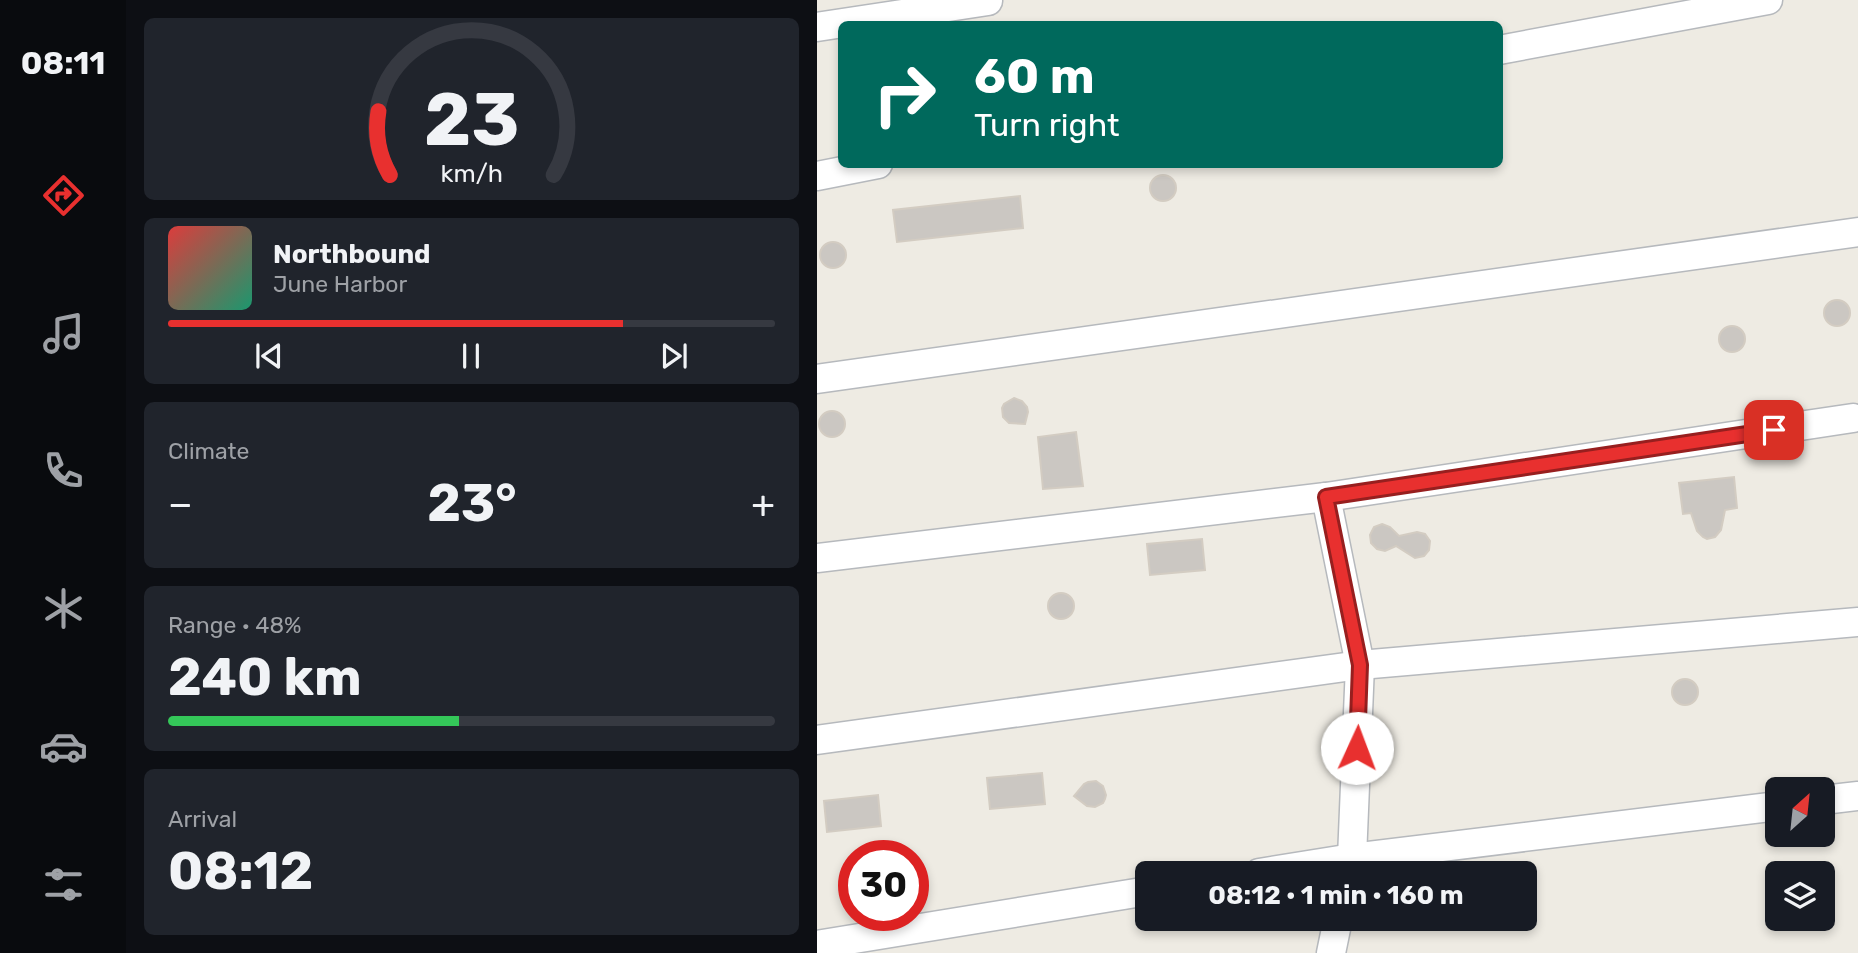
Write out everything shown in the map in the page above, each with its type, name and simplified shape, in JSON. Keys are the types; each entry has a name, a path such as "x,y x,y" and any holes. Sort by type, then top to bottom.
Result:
{"street":[{"path":"1503,49 1768,0"},
{"path":"856,21 988,1"},
{"path":"817,27 838,24"},
{"path":"817,176 858,168"},
{"path":"817,379 1858,232"},
{"path":"817,558 1326,497 1853,418"},
{"path":"1326,497 1360,665 1350,861"},
{"path":"817,740 1360,665 1858,622"},
{"path":"1835,799 1858,796"},
{"path":"1386,861 1765,808"},
{"path":"817,945 1135,893"},
{"path":"1331,953 1336,931"}],"building":[{"path":"1163,175 1172,179 1176,188 1172,197 1163,201 1154,197 1150,188 1154,179"},
{"path":"1020,196 1023,228 897,242 893,210"},
{"path":"833,242 842,246 846,255 842,264 833,268 824,264 820,255 824,246"},
{"path":"1837,300 1846,304 1850,313 1846,322 1837,326 1828,322 1824,313 1828,304"},
{"path":"1732,326 1741,330 1745,339 1741,348 1732,352 1723,348 1719,339 1723,330"},
{"path":"1014,398 1027,407 1025,424 1009,423 1003,417 1004,404"},
{"path":"832,411 841,415 845,424 841,433 832,437 823,433 819,424 823,415"},
{"path":"1076,432 1083,486 1043,489 1038,437"},
{"path":"1734,477 1737,508 1725,510 1721,530 1715,537 1707,539 1697,531 1691,513 1683,514 1679,483"},
{"path":"1382,524 1390,527 1399,536 1417,532 1425,534 1430,541 1429,550 1424,556 1415,558 1396,546 1385,551 1377,549 1371,543 1370,535 1374,527"},
{"path":"1202,539 1205,570 1150,575 1147,544"},
{"path":"1061,593 1070,597 1074,606 1070,615 1061,619 1052,615 1048,606 1052,597"},
{"path":"1685,679 1694,683 1698,692 1694,701 1685,705 1676,701 1672,692 1676,683"},
{"path":"1042,773 1045,804 990,809 987,778"},
{"path":"1096,781 1103,786 1106,795 1103,803 1095,807 1087,806 1074,796 1084,784"},
{"path":"878,795 881,826 827,832 824,801"}],"route":[{"path":"1357,748 1360,665 1326,497 1774,430"}]}
